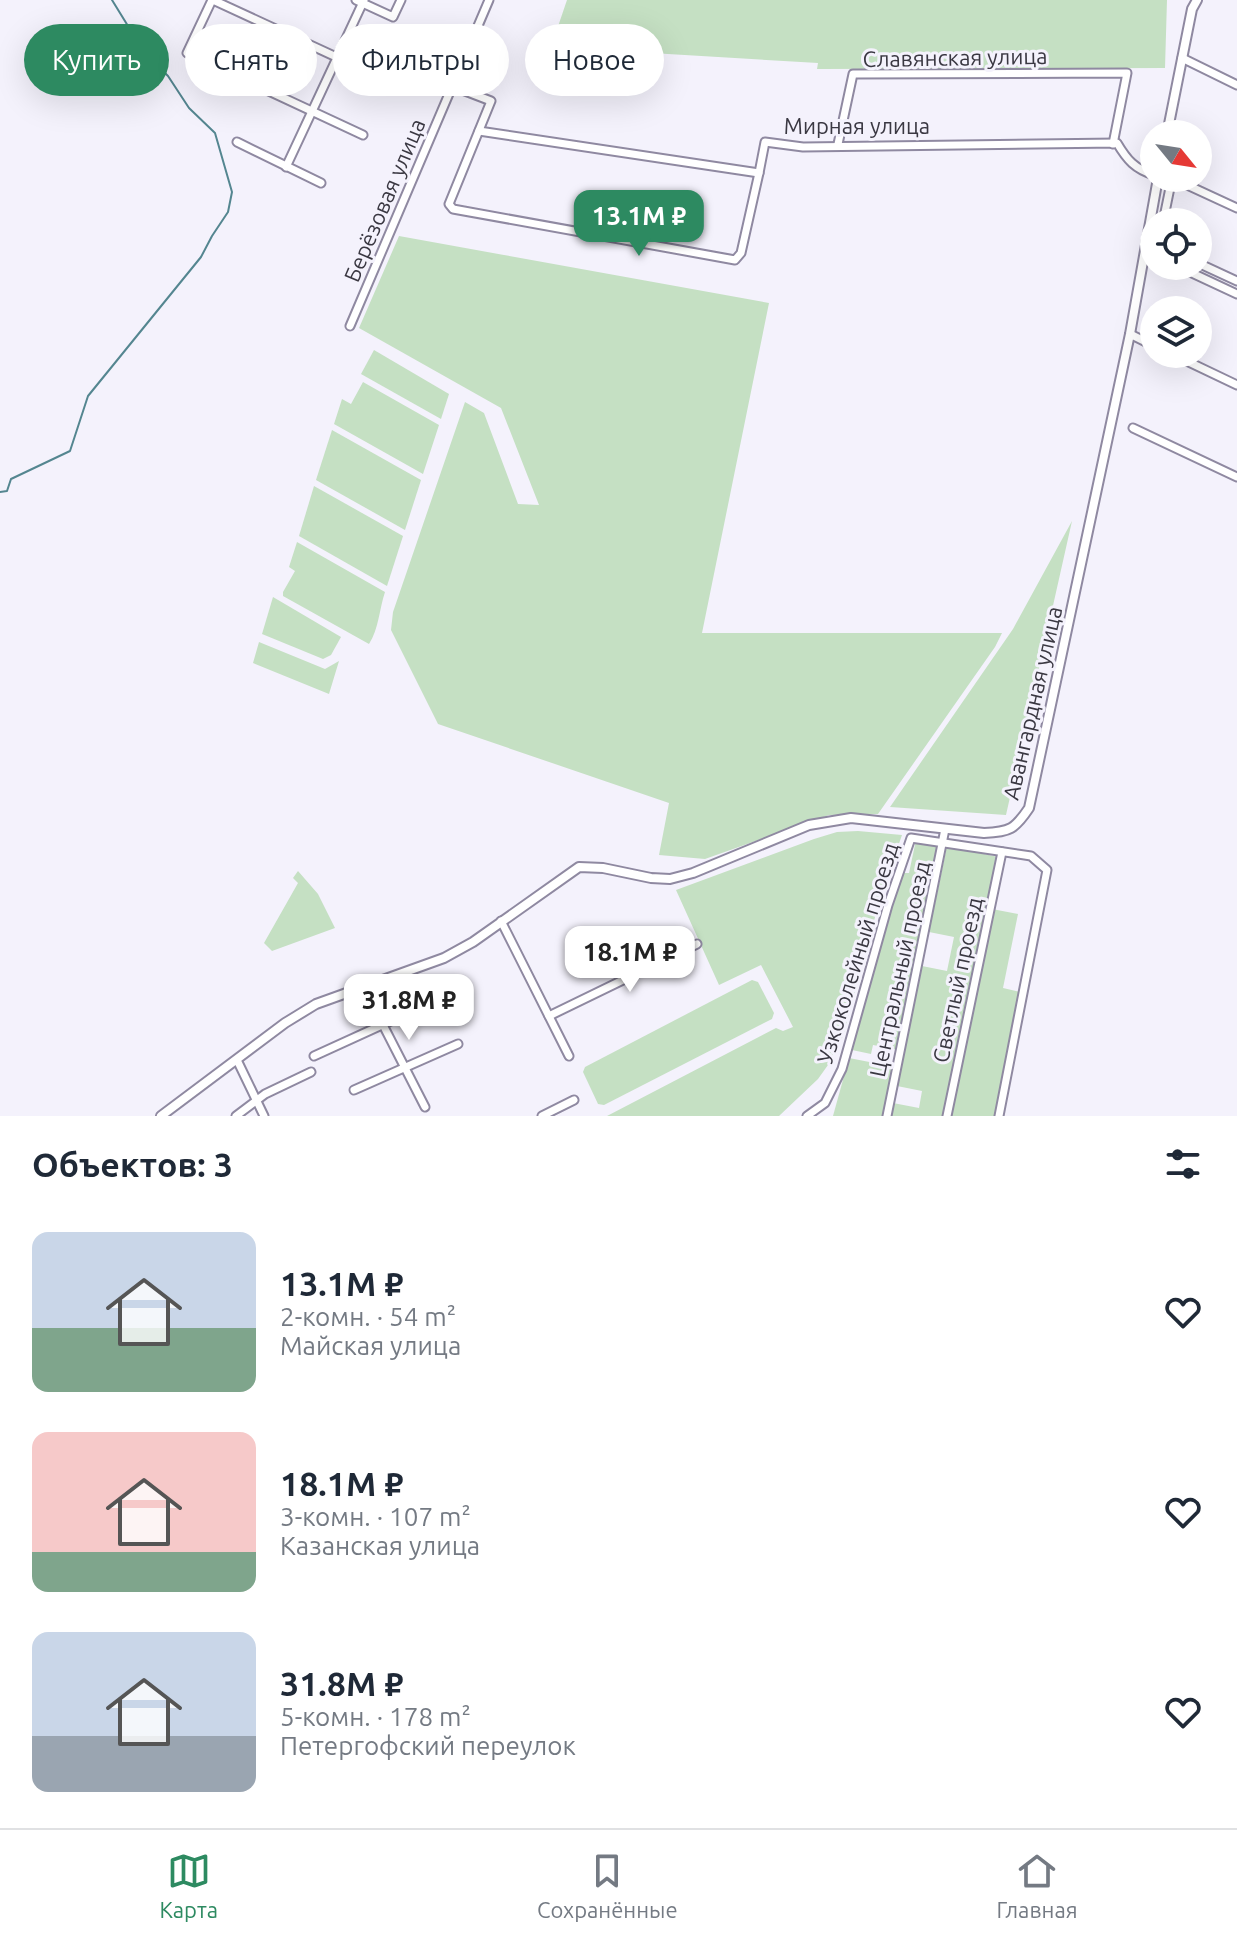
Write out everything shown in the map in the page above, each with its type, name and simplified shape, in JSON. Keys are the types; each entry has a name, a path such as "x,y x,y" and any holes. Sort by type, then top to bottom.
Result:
{"main road":[{"path":"1170,120 1192,9 1197,0"},
{"name":"Авангардная улица","path":"161,1116 285,1023 316,1004 444,958 579,867 670,879 693,873 809,825 851,818 1002,833 1017,826 1029,808 1140,279"}],"street":[{"path":"201,24 212,0 333,56"},
{"path":"351,24 361,1 393,17 401,0"},
{"name":"Берёзовая улица","path":"479,24 489,0"},
{"path":"1182,58 1237,85"},
{"path":"286,167 333,66"},
{"name":"Славянская улица","path":"838,144 853,74 1127,73 1113,144"},
{"path":"280,96 363,135"},
{"name":"Берёзовая улица","path":"350,326 448,96"},
{"path":"478,96 491,101 449,204 453,209 735,260 741,253 759,173 479,131"},
{"path":"237,142 321,183"},
{"name":"Мирная улица","path":"759,173 765,142 803,147 838,144 1113,144"},
{"path":"1113,144 1117,143 1127,160 1140,170"},
{"path":"1202,192 1237,208"},
{"path":"1212,269 1237,281"},
{"path":"1207,280 1237,294"},
{"path":"1130,334 1140,339"},
{"path":"1201,368 1237,385"},
{"path":"1133,428 1237,477"},
{"name":"Центральный проезд","path":"887,1116 945,829"},
{"name":"Узкоколейный проезд","path":"807,1116 825,1103 842,1069 888,905 911,838 944,842"},
{"path":"944,842 1031,856 1047,870 999,1116"},
{"name":"Светлый проезд","path":"947,1116 1002,852"},
{"path":"501,921 569,1056"},
{"path":"549,1016 697,944"},
{"path":"372,984 383,1025 425,1107"},
{"path":"314,1056 452,993"},
{"path":"354,1090 458,1044"},
{"path":"237,1060 264,1116"},
{"path":"236,1116 265,1094 311,1072"},
{"path":"542,1116 574,1100"}],"green space":[{"path":"567,0 1167,0 1165,68 817,69 818,63 664,54 664,24 559,24"},
{"path":"399,236 769,303 702,633 1002,633 878,814 829,815 705,859 659,855 669,803 438,724 391,630 393,612 465,402 484,413 518,504 539,505 501,408 359,328"},
{"path":"374,350 449,394 441,419 361,374"},
{"path":"363,382 439,425 423,474 334,424 342,399 351,404"},
{"path":"332,430 421,480 405,530 316,480"},
{"path":"314,486 403,536 387,586 299,536"},
{"path":"1072,521 1006,815 890,807 1013,629"},
{"path":"297,542 385,592 369,644 283,596 295,571 289,567"},
{"path":"273,597 341,637 331,655 323,659 262,634"},
{"path":"259,642 325,669 339,661 329,694 253,663"},
{"path":"837,832 902,835 881,895 843,1036 818,1079 779,1116 607,1116 776,1028 783,1031 793,1027 761,965 719,985 676,890 814,839"},
{"path":"916,840 942,845 899,1050 873,1045 871,1054 852,1050 892,904 904,873 909,873"},
{"path":"947,846 998,857 944,1116 890,1116 893,1103 919,1108 922,1091 897,1086 922,966 947,971 954,937 929,932"},
{"path":"298,871 318,894 335,928 272,951 264,943 298,883 293,878"},
{"path":"992,909 1018,914 1003,988 1020,992 997,1116 949,1116"},
{"path":"752,980 758,982 774,1013 772,1019 604,1105 598,1104 583,1072 585,1067"},
{"path":"849,1058 895,1067 885,1116 833,1116"}],"waterway":[{"path":"0,492 7,491 11,479 70,451 88,396 201,257 228,212 232,192 215,133 189,108 168,76 144,52 112,0"}]}
